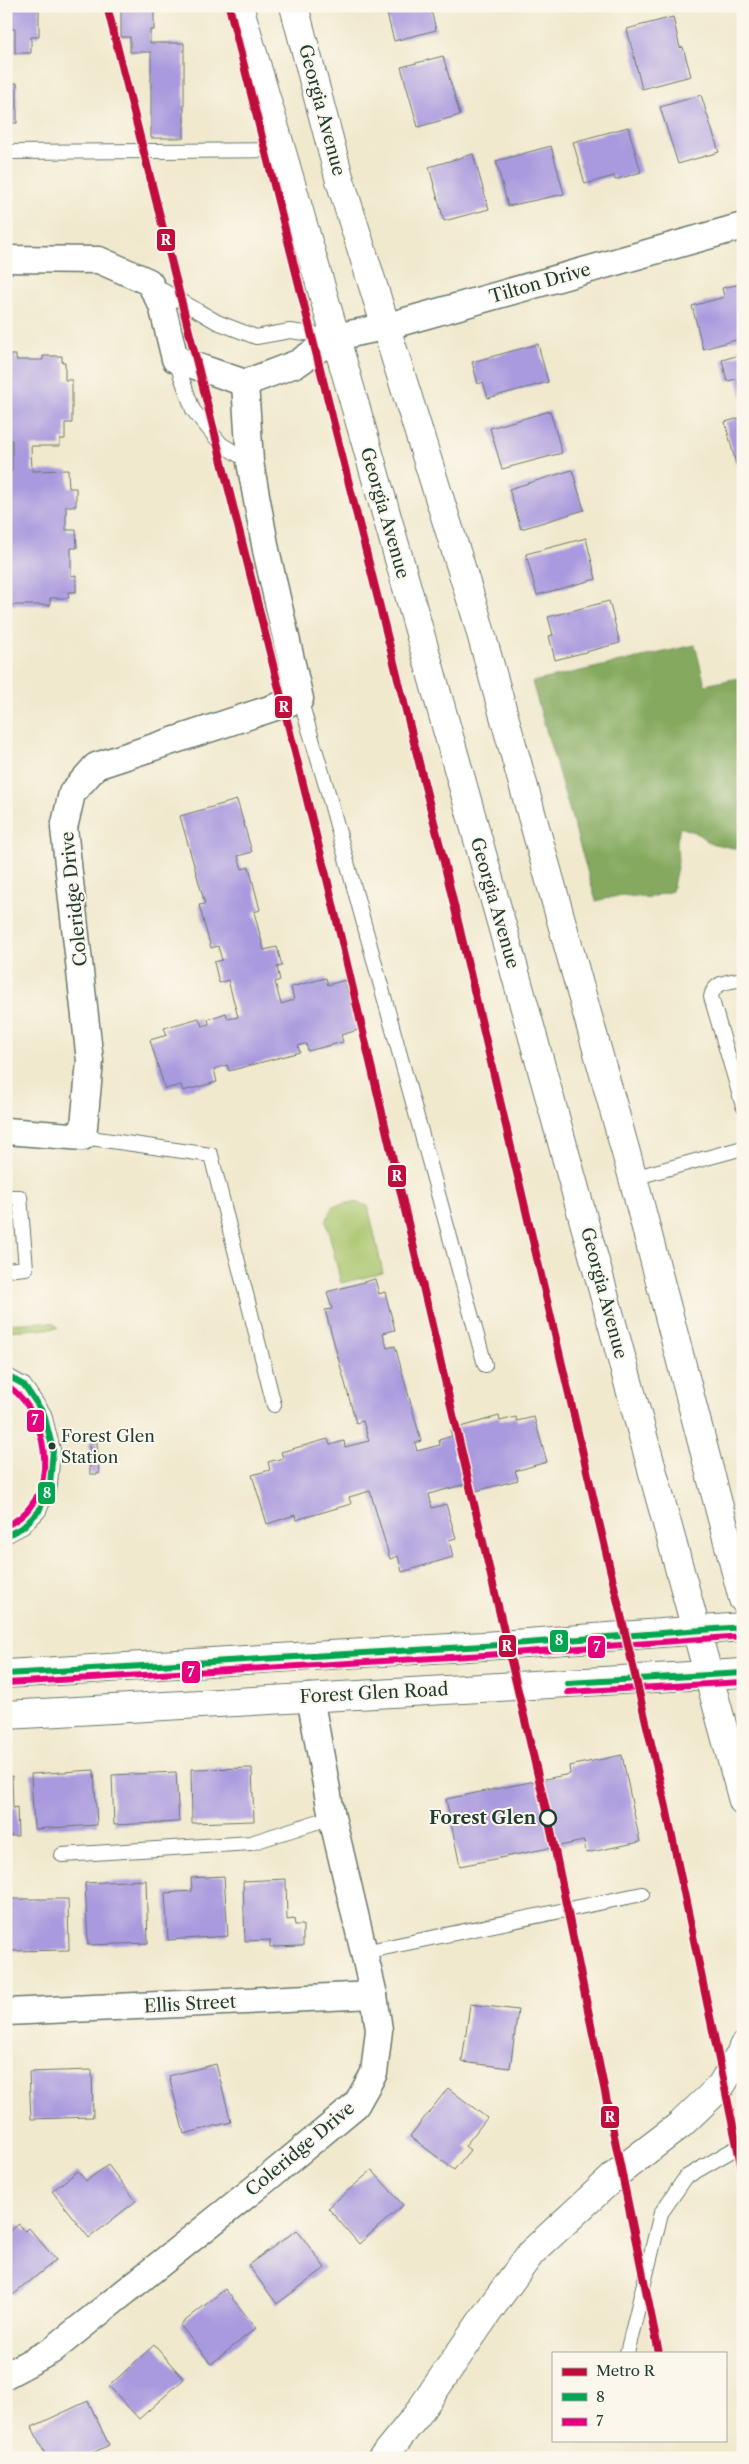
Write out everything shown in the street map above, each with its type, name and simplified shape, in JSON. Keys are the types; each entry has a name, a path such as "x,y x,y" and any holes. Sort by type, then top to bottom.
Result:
{"main road":[{"name":"Georgia Avenue","path":"239,6 336,337 743,1801"},
{"name":"Georgia Avenue","path":"294,6 340,177 476,612 633,1178 743,1598"},
{"path":"6,1674 484,1646 743,1627"},
{"name":"Forest Glen Road","path":"6,1715 743,1673"},
{"path":"382,2458 417,2415 490,2309 532,2253 620,2171 680,2125 720,2087 743,2047"}],"street":[{"name":"Tilton Drive","path":"336,337 388,326 743,226"},
{"path":"6,258 99,260 149,282 162,305 175,359 245,383 298,363 336,337"},
{"path":"245,383 250,462 266,550 300,699"},
{"name":"Coleridge Drive","path":"83,1137 90,1061 64,828 72,792 96,766 300,699"},
{"path":"6,1131 83,1137"},
{"name":"Coleridge Drive","path":"6,2375 51,2352 356,2105 374,2073 379,2030 374,1995 332,1817 310,1697"},
{"name":"Ellis Street","path":"6,2012 374,1995"}],"lane":[{"path":"6,152 281,150"},
{"path":"149,282 217,322 256,337 290,332 336,337"},
{"path":"175,359 193,410 222,444 250,462"},
{"path":"300,699 327,789 485,1365"},
{"path":"743,979 719,984 713,989 711,997 743,1106"},
{"path":"83,1137 211,1155 274,1405"},
{"path":"633,1178 743,1148"},
{"path":"6,1197 20,1197 26,1268 6,1270"},
{"path":"6,1374 24,1385 44,1414 53,1450 50,1485 39,1511 23,1527 6,1536"},
{"path":"62,1855 251,1844 332,1817"},
{"path":"364,1952 642,1894"},
{"path":"627,2352 662,2213 686,2177 743,2144"}],"green space":[{"path":"695,645 705,685 743,677 743,850 710,843 695,832 680,827 677,841 678,862 672,891 647,898 622,895 596,901 532,682"},
{"path":"354,1202 368,1206 383,1273 341,1283 326,1220 333,1206"},
{"path":"54,1323 58,1328 6,1331 6,1324"}],"building":[{"path":"6,6 39,6 39,37 31,37 31,53 15,53 15,29 6,29"},
{"path":"121,6 154,6 154,30 150,30 150,43 184,43 184,138 151,138 151,52 130,52 130,37 121,37"},
{"path":"385,6 430,6 436,30 394,41"},
{"path":"673,17 680,48 683,47 691,76 642,89 627,29"},
{"path":"443,56 460,115 418,127 401,67"},
{"path":"17,83 17,123 6,123 6,84"},
{"path":"701,95 719,152 678,164 660,107"},
{"path":"628,127 641,172 615,180 614,176 585,184 573,142"},
{"path":"551,146 564,194 508,206 496,161"},
{"path":"473,154 489,209 444,221 429,167"},
{"path":"741,284 743,292 743,338 703,349 692,306 724,297 722,288"},
{"path":"538,344 548,382 488,398 483,382 478,384 472,362"},
{"path":"743,354 742,398 737,379 727,381 722,360"},
{"path":"6,355 16,355 16,360 43,360 43,356 62,356 62,362 65,362 65,380 72,380 72,423 65,423 65,439 60,439 60,446 31,446 32,471 68,470 69,488 76,488 76,506 66,506 66,530 76,530 77,548 71,548 71,576 76,575 76,592 68,592 69,598 50,598 50,605 8,605 6,599 6,471 12,471 12,440 6,440"},
{"path":"550,411 562,453 502,469 490,428"},
{"path":"743,417 743,462 736,464 725,422"},
{"path":"572,470 584,510 521,529 509,489"},
{"path":"586,538 596,579 537,595 526,554"},
{"path":"609,601 620,643 555,660 549,636 553,635 548,617"},
{"path":"237,800 252,852 238,856 242,869 249,867 260,910 254,912 264,950 277,947 282,966 277,967 280,980 275,982 281,1004 294,1000 291,987 326,978 328,985 345,980 358,1030 341,1035 343,1042 308,1051 306,1044 304,1044 298,1046 300,1052 229,1071 227,1065 214,1069 217,1082 183,1091 181,1085 165,1089 150,1040 167,1035 164,1028 199,1018 202,1026 209,1024 208,1019 226,1013 228,1019 238,1017 228,980 219,983 214,962 222,960 218,946 211,948 199,905 205,904 180,816"},
{"path":"375,1279 379,1294 385,1292 395,1330 383,1333 387,1348 395,1346 421,1441 415,1443 417,1451 440,1445 439,1440 452,1436 450,1430 499,1416 500,1421 516,1417 517,1421 534,1417 547,1462 515,1471 518,1480 468,1493 466,1484 429,1494 432,1508 446,1504 456,1538 449,1540 453,1557 402,1572 398,1556 390,1559 370,1491 349,1497 351,1504 296,1520 295,1515 267,1524 252,1475 270,1470 268,1462 283,1458 281,1452 328,1439 330,1445 344,1441 345,1447 369,1441 363,1421 356,1423 325,1310 332,1309 327,1292"},
{"path":"97,1442 99,1474 90,1474 89,1443"},
{"path":"622,1755 640,1842 586,1853 584,1841 460,1866 446,1799 570,1774 569,1766"},
{"path":"252,1768 254,1821 192,1823 191,1769"},
{"path":"94,1770 97,1825 34,1829 31,1774"},
{"path":"176,1772 179,1822 114,1825 112,1775"},
{"path":"12,1776 13,1808 17,1807 18,1836 6,1836 6,1777"},
{"path":"224,1876 228,1936 168,1940 165,1893 192,1891 191,1878"},
{"path":"286,1879 287,1920 294,1919 295,1925 303,1925 303,1946 270,1947 270,1940 245,1941 243,1881"},
{"path":"146,1880 148,1943 88,1945 85,1883"},
{"path":"6,1899 68,1899 69,1950 6,1951"},
{"path":"470,2004 518,2010 510,2068 462,2062"},
{"path":"216,2064 231,2122 184,2134 169,2076"},
{"path":"92,2070 93,2117 31,2119 29,2072"},
{"path":"448,2088 487,2118 465,2146 470,2150 454,2170 410,2136"},
{"path":"108,2165 136,2201 89,2238 52,2191 78,2171 86,2181"},
{"path":"372,2170 403,2205 359,2244 328,2208"},
{"path":"19,2224 25,2231 29,2228 56,2260 13,2295 6,2286 6,2234"},
{"path":"297,2230 325,2268 277,2304 248,2265"},
{"path":"225,2289 256,2328 211,2364 180,2325"},
{"path":"154,2345 184,2379 139,2419 109,2386"},
{"path":"88,2401 109,2445 82,2458 47,2458 32,2427"}],"metro line":[{"name":"R","path":"107,6 328,883 551,1831 659,2352"},
{"name":"R","path":"229,6 443,858 666,1807 743,2174"}],"transit line":[{"name":"8","path":"6,1375 24,1385 44,1414 53,1450 50,1485 39,1511 23,1527 6,1536"},
{"name":"7","path":"6,1385 19,1395 29,1408 37,1424 42,1441 44,1459 43,1477 38,1493 25,1513 6,1526"},
{"name":"8","path":"6,1674 484,1646 743,1627"},
{"name":"7","path":"7,1683 485,1655 743,1636"},
{"name":"8","path":"568,1683 743,1673"},
{"name":"7","path":"568,1692 743,1682"}],"place":[{"name":"Forest Glen Station","path":"52,1446"},
{"name":"Forest Glen","path":"548,1818"}]}
